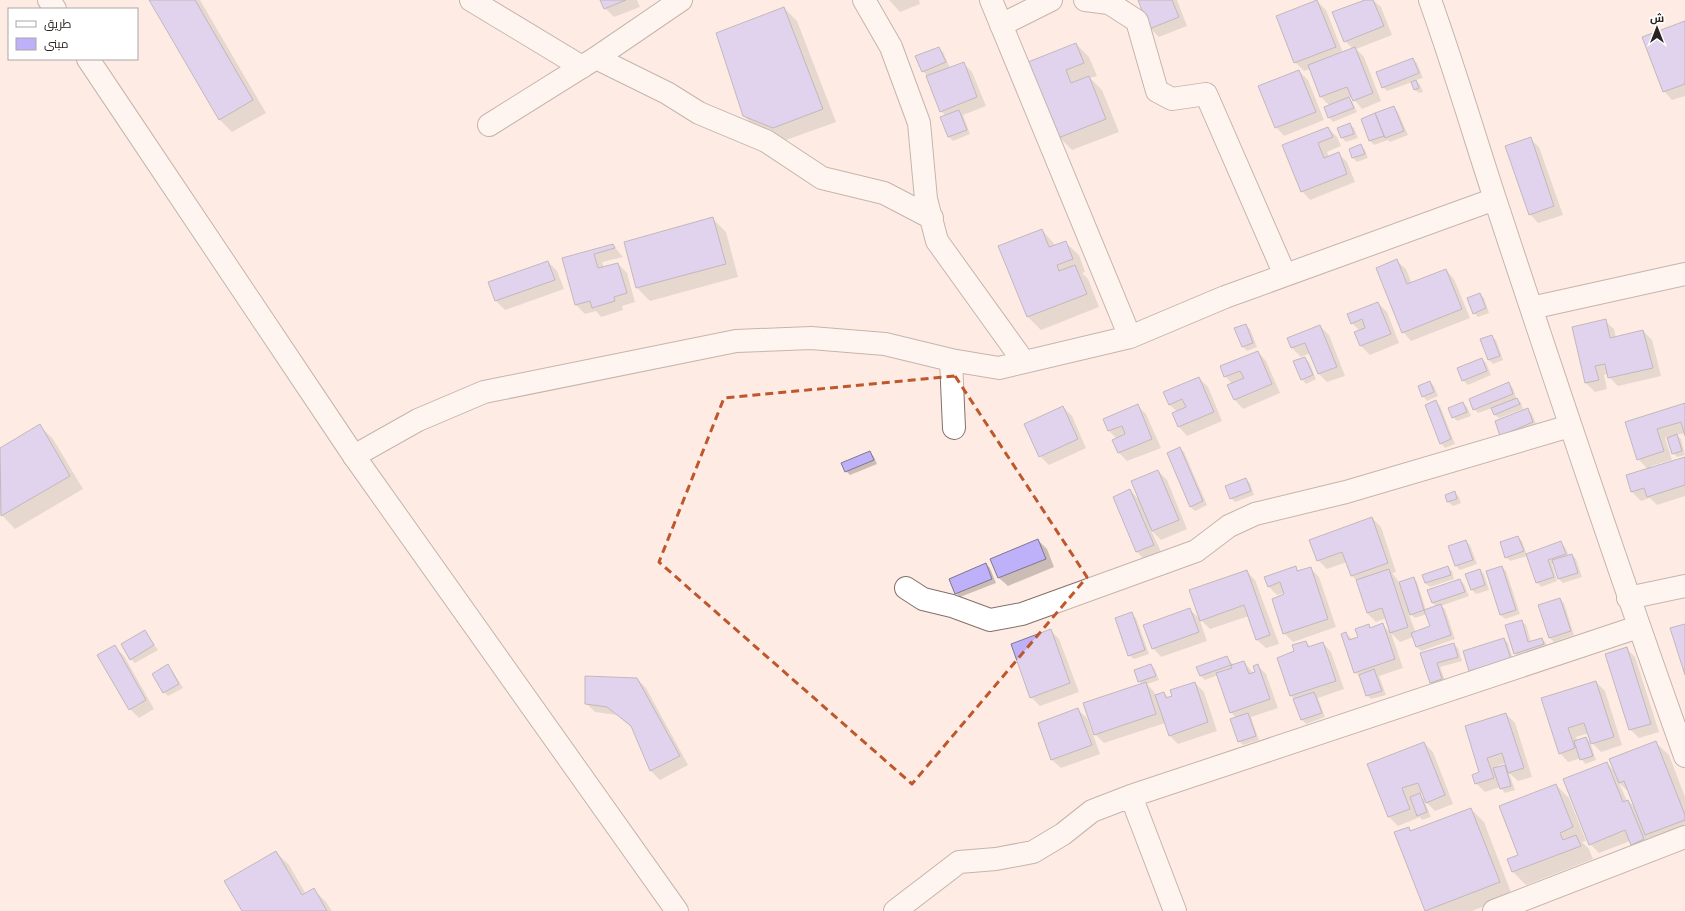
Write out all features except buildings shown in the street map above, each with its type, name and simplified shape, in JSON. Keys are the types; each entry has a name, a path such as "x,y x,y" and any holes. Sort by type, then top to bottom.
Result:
{"street":[{"path":"471,0 589,62 667,94 699,112 766,141 822,178 884,193 932,218"},
{"path":"489,125 589,62 681,0"},
{"path":"864,0 891,47 919,123 926,199 937,241 1024,362"},
{"path":"991,0 1130,336"},
{"path":"1001,25 1051,0"},
{"path":"1085,0 1110,3 1137,21 1157,91 1172,99 1206,94 1285,275"},
{"path":"1430,0 1628,598 1685,756"},
{"path":"89,60 354,456 677,911"},
{"path":"354,456 418,420 484,392 736,341 811,338 886,344 951,360 999,368 1130,336 1225,296 1495,199"},
{"path":"1531,308 1685,274"},
{"path":"951,360 954,428"},
{"path":"906,588 922,599 952,606 990,620 1022,614 1196,551 1229,526 1255,514 1346,492 1570,426"},
{"path":"1628,598 1685,586"},
{"path":"895,911 959,862 996,859 1033,852 1063,834 1092,811 1131,796 1638,627"},
{"path":"1131,796 1175,911"},
{"path":"1494,911 1685,838"}],"highlighted area":[{"path":"955,376 1087,577 912,784 659,562 724,398"}]}
